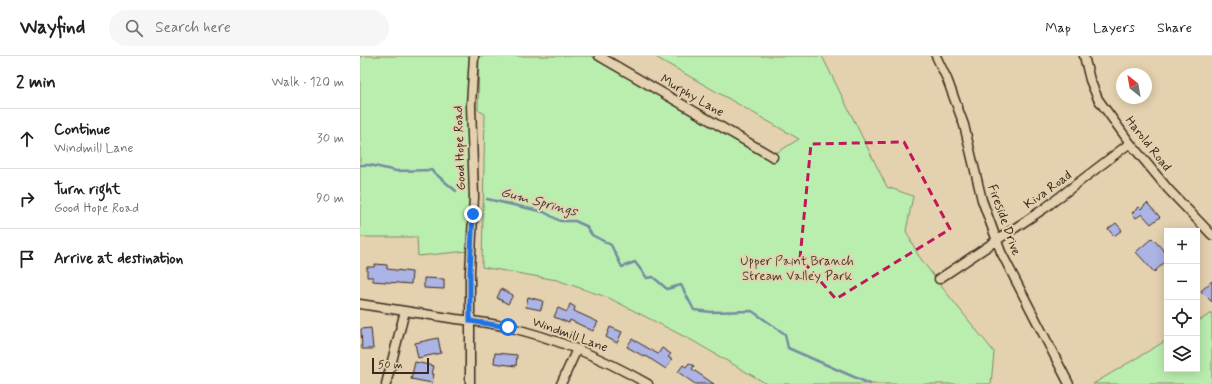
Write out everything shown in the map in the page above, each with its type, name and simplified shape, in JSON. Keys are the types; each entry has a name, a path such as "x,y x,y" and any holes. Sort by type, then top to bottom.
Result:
{"street":[{"name":"Good Hope Road","path":"470,384 470,272 474,197 470,105 474,56"},
{"name":"Murphy Lane","path":"599,56 773,157"},
{"name":"Fireside Drive","path":"936,56 947,79 964,125 982,200 1001,252 1069,384"},
{"name":"Harold Road","path":"1084,56 1090,80 1098,99 1130,143 1168,189 1212,235"},
{"name":"Kiva Road","path":"938,279 1045,208 1130,143"},
{"name":"Windmill Lane","path":"360,304 508,327 556,341 577,349 616,366 648,384"},
{"path":"386,384 405,310"},
{"path":"561,384 577,349"}],"highlighted area":[{"path":"904,142 950,229 836,299 800,258 811,144"}],"green space":[{"path":"360,56 473,56 468,251 418,256 417,237 360,237"},
{"name":"Upper Paint Branch Stream Valley Park","path":"479,56 591,56 768,158 799,139 654,56 822,56 887,187 913,196 906,231 918,255 994,352 991,384 767,384 693,341 609,298 557,280 482,267 485,114 478,110"},
{"path":"1212,313 1212,384 1093,384 1164,342 1164,372 1200,372 1200,320"}],"building":[{"path":"1147,203 1160,217 1151,224 1142,214 1136,218 1132,213 1139,207 1141,209"},
{"path":"1116,223 1122,230 1114,236 1108,229"},
{"path":"1152,238 1164,251 1164,263 1154,272 1136,252"},
{"path":"375,264 387,265 387,269 412,272 411,284 373,281 373,277 367,277 367,267 374,267"},
{"path":"424,278 444,279 444,289 424,288"},
{"path":"1212,281 1212,302 1201,291"},
{"path":"501,289 513,295 508,304 497,298"},
{"path":"528,297 543,301 541,310 526,307"},
{"path":"570,304 575,307 574,311 598,322 593,331 570,320 569,323 554,317 558,308 567,312"},
{"path":"610,327 622,332 617,343 606,337"},
{"path":"371,328 373,349 362,349 361,329"},
{"path":"438,338 441,353 418,358 415,343"},
{"path":"632,339 658,354 662,348 671,354 668,357 672,359 666,369 646,356 645,357 627,347"},
{"path":"495,353 517,355 516,366 494,363"},
{"path":"415,362 434,366 432,383 411,379"},
{"path":"689,363 694,366 692,369 714,384 695,384 678,372 683,365 686,367"}],"waterway":[{"name":"Gum Springs","path":"360,165 370,165 396,171 431,170 456,191"},
{"name":"Gum Springs","path":"487,199 544,212 560,221 575,221 586,226 592,235 611,245 622,267 635,262 647,278 653,277 667,289 681,285 694,310 711,312 752,311 785,334 788,348 870,384"}],"route":[{"path":"473,214 470,272 470,321 508,327"}]}
